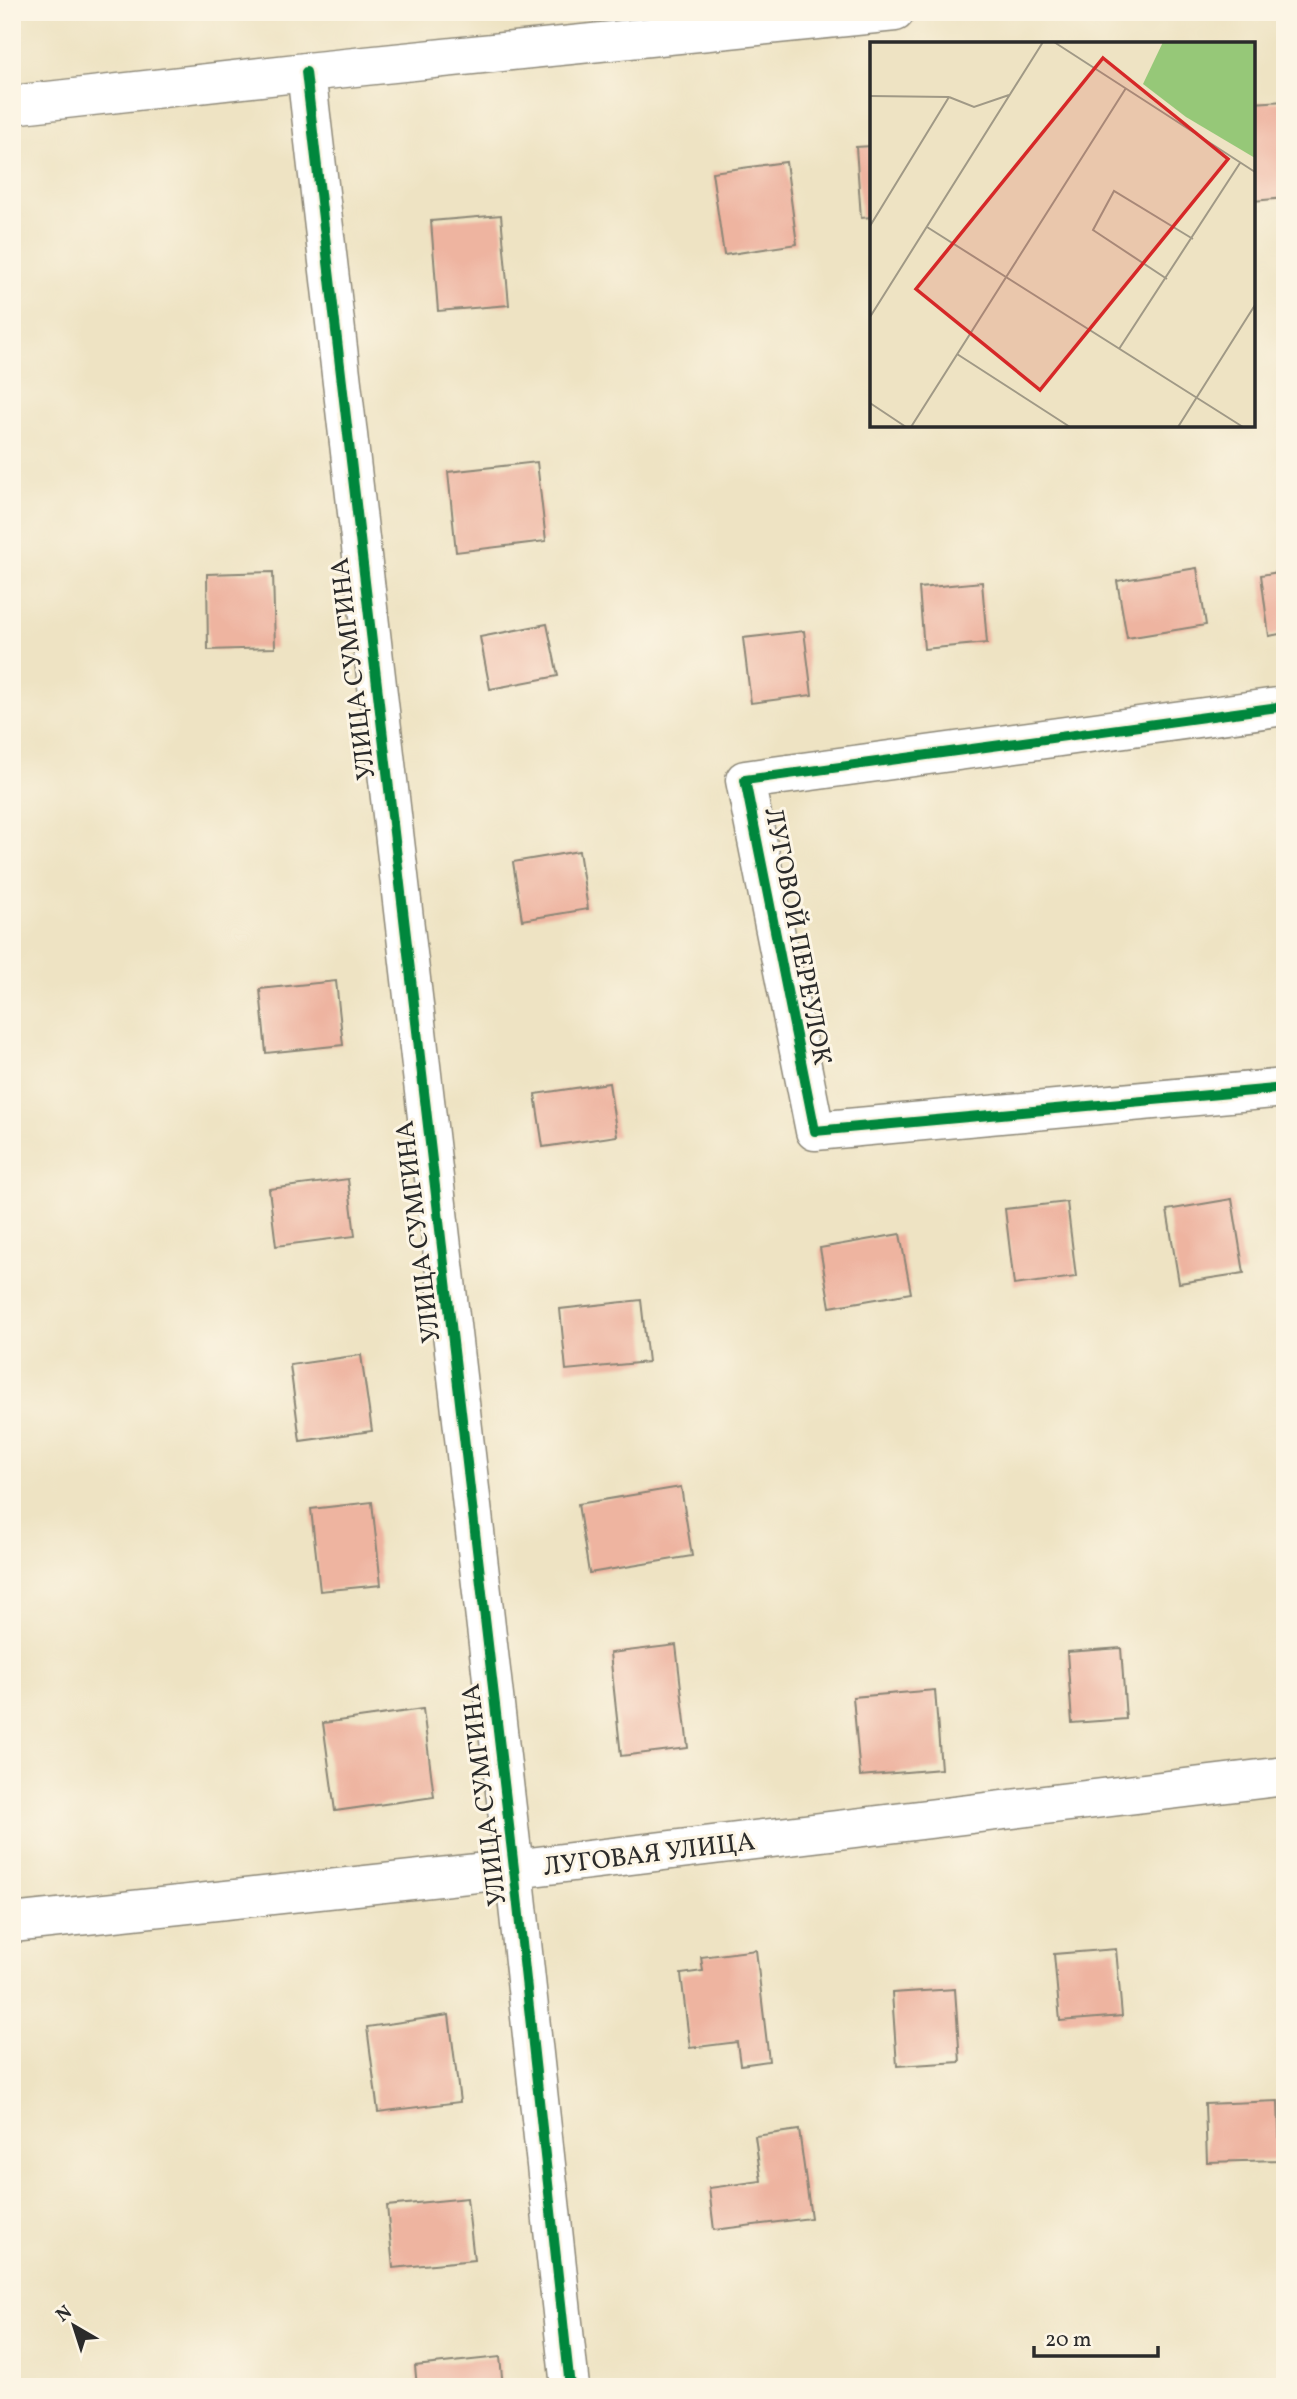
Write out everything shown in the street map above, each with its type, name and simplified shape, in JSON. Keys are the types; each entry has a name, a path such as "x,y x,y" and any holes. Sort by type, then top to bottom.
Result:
{"street":[{"path":"12,105 895,12"},
{"name":"УЛИЦА СУМГИНА","path":"306,72 514,1869 570,2387"},
{"name":"ЛУГОВОЙ ПЕРЕУЛОК","path":"1285,706 745,780 815,1131 1285,1088"},
{"name":"ЛУГОВАЯ УЛИЦА","path":"12,1923 514,1869 1285,1776"}],"building":[{"path":"1285,101 1285,198 1255,201 1255,103"},
{"path":"870,146 870,217 861,218 856,147"},
{"path":"786,162 797,244 724,255 712,172"},
{"path":"501,215 509,305 438,311 431,221"},
{"path":"537,462 546,541 456,552 448,472"},
{"path":"1197,568 1206,625 1127,638 1117,581"},
{"path":"1285,571 1285,633 1269,636 1261,575"},
{"path":"273,572 275,648 208,650 207,574"},
{"path":"982,582 987,643 924,649 919,588"},
{"path":"547,624 558,676 490,689 480,637"},
{"path":"804,631 812,695 751,703 743,638"},
{"path":"579,851 588,909 522,920 513,862"},
{"path":"336,981 343,1045 266,1053 260,989"},
{"path":"609,1083 617,1136 543,1147 535,1094"},
{"path":"348,1179 355,1236 276,1246 269,1189"},
{"path":"1232,1199 1244,1273 1179,1283 1167,1210"},
{"path":"1067,1202 1076,1277 1014,1285 1005,1209"},
{"path":"900,1234 911,1293 830,1307 820,1248"},
{"path":"641,1300 648,1362 566,1370 560,1309"},
{"path":"361,1355 372,1431 300,1441 290,1365"},
{"path":"681,1487 692,1556 589,1573 578,1504"},
{"path":"372,1502 381,1585 320,1591 311,1509"},
{"path":"676,1645 688,1748 621,1756 610,1653"},
{"path":"1121,1648 1126,1719 1072,1723 1067,1652"},
{"path":"935,1690 941,1769 860,1776 853,1697"},
{"path":"423,1709 434,1797 335,1811 323,1723"},
{"path":"1116,1949 1122,2016 1060,2021 1054,1954"},
{"path":"756,1950 769,2061 740,2065 737,2042 690,2048 681,1974 703,1971 701,1957"},
{"path":"955,1989 960,2062 897,2066 892,1993"},
{"path":"449,2015 460,2102 378,2112 367,2027"},
{"path":"1278,2101 1280,2160 1207,2162 1205,2104"},
{"path":"799,2130 811,2218 714,2230 709,2188 761,2181 755,2136"},
{"path":"467,2198 474,2260 393,2268 387,2206"},
{"path":"500,2357 503,2387 417,2387 415,2366"},
{"path":"1280,2359 1285,2359 1285,2387 1281,2387"},
{"path":"982,2382 983,2387 962,2387 962,2385"}],"cycle path":[{"path":"306,72 514,1869 570,2387"},
{"path":"1285,706 745,780 815,1131 1285,1088"}]}
